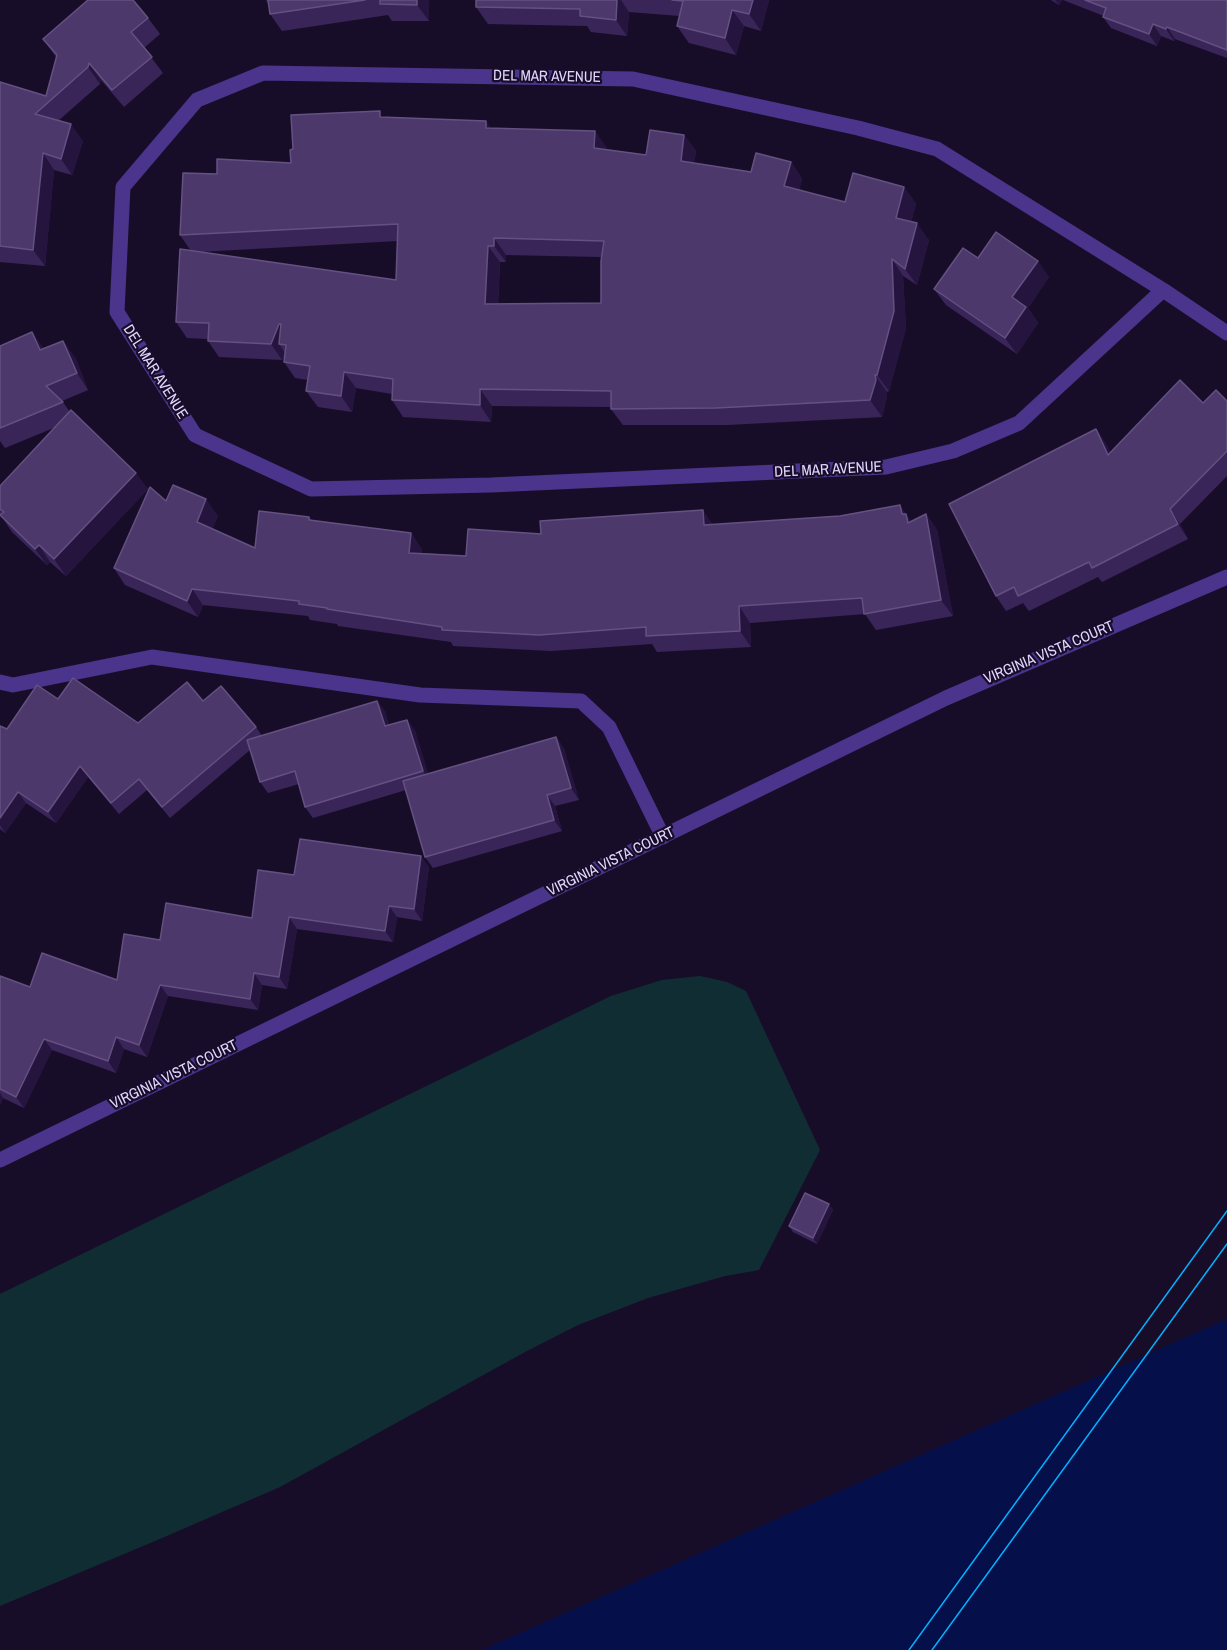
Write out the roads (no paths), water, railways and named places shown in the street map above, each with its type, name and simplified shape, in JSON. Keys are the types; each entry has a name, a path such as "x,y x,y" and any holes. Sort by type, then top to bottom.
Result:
{"street":[{"name":"DEL MAR AVENUE","path":"1163,290 1019,423 953,451 886,467 491,485 311,489 195,435 117,312 123,187 197,100 262,73 633,79 858,128 937,149 1163,290 1227,333"},
{"name":"VIRGINIA VISTA COURT","path":"0,1160 946,698 1227,577"},
{"path":"0,682 13,685 152,657 420,695 581,701 609,727 663,837"}],"tram line":[{"path":"909,1650 1227,1211"},
{"path":"932,1650 1227,1244"}]}
